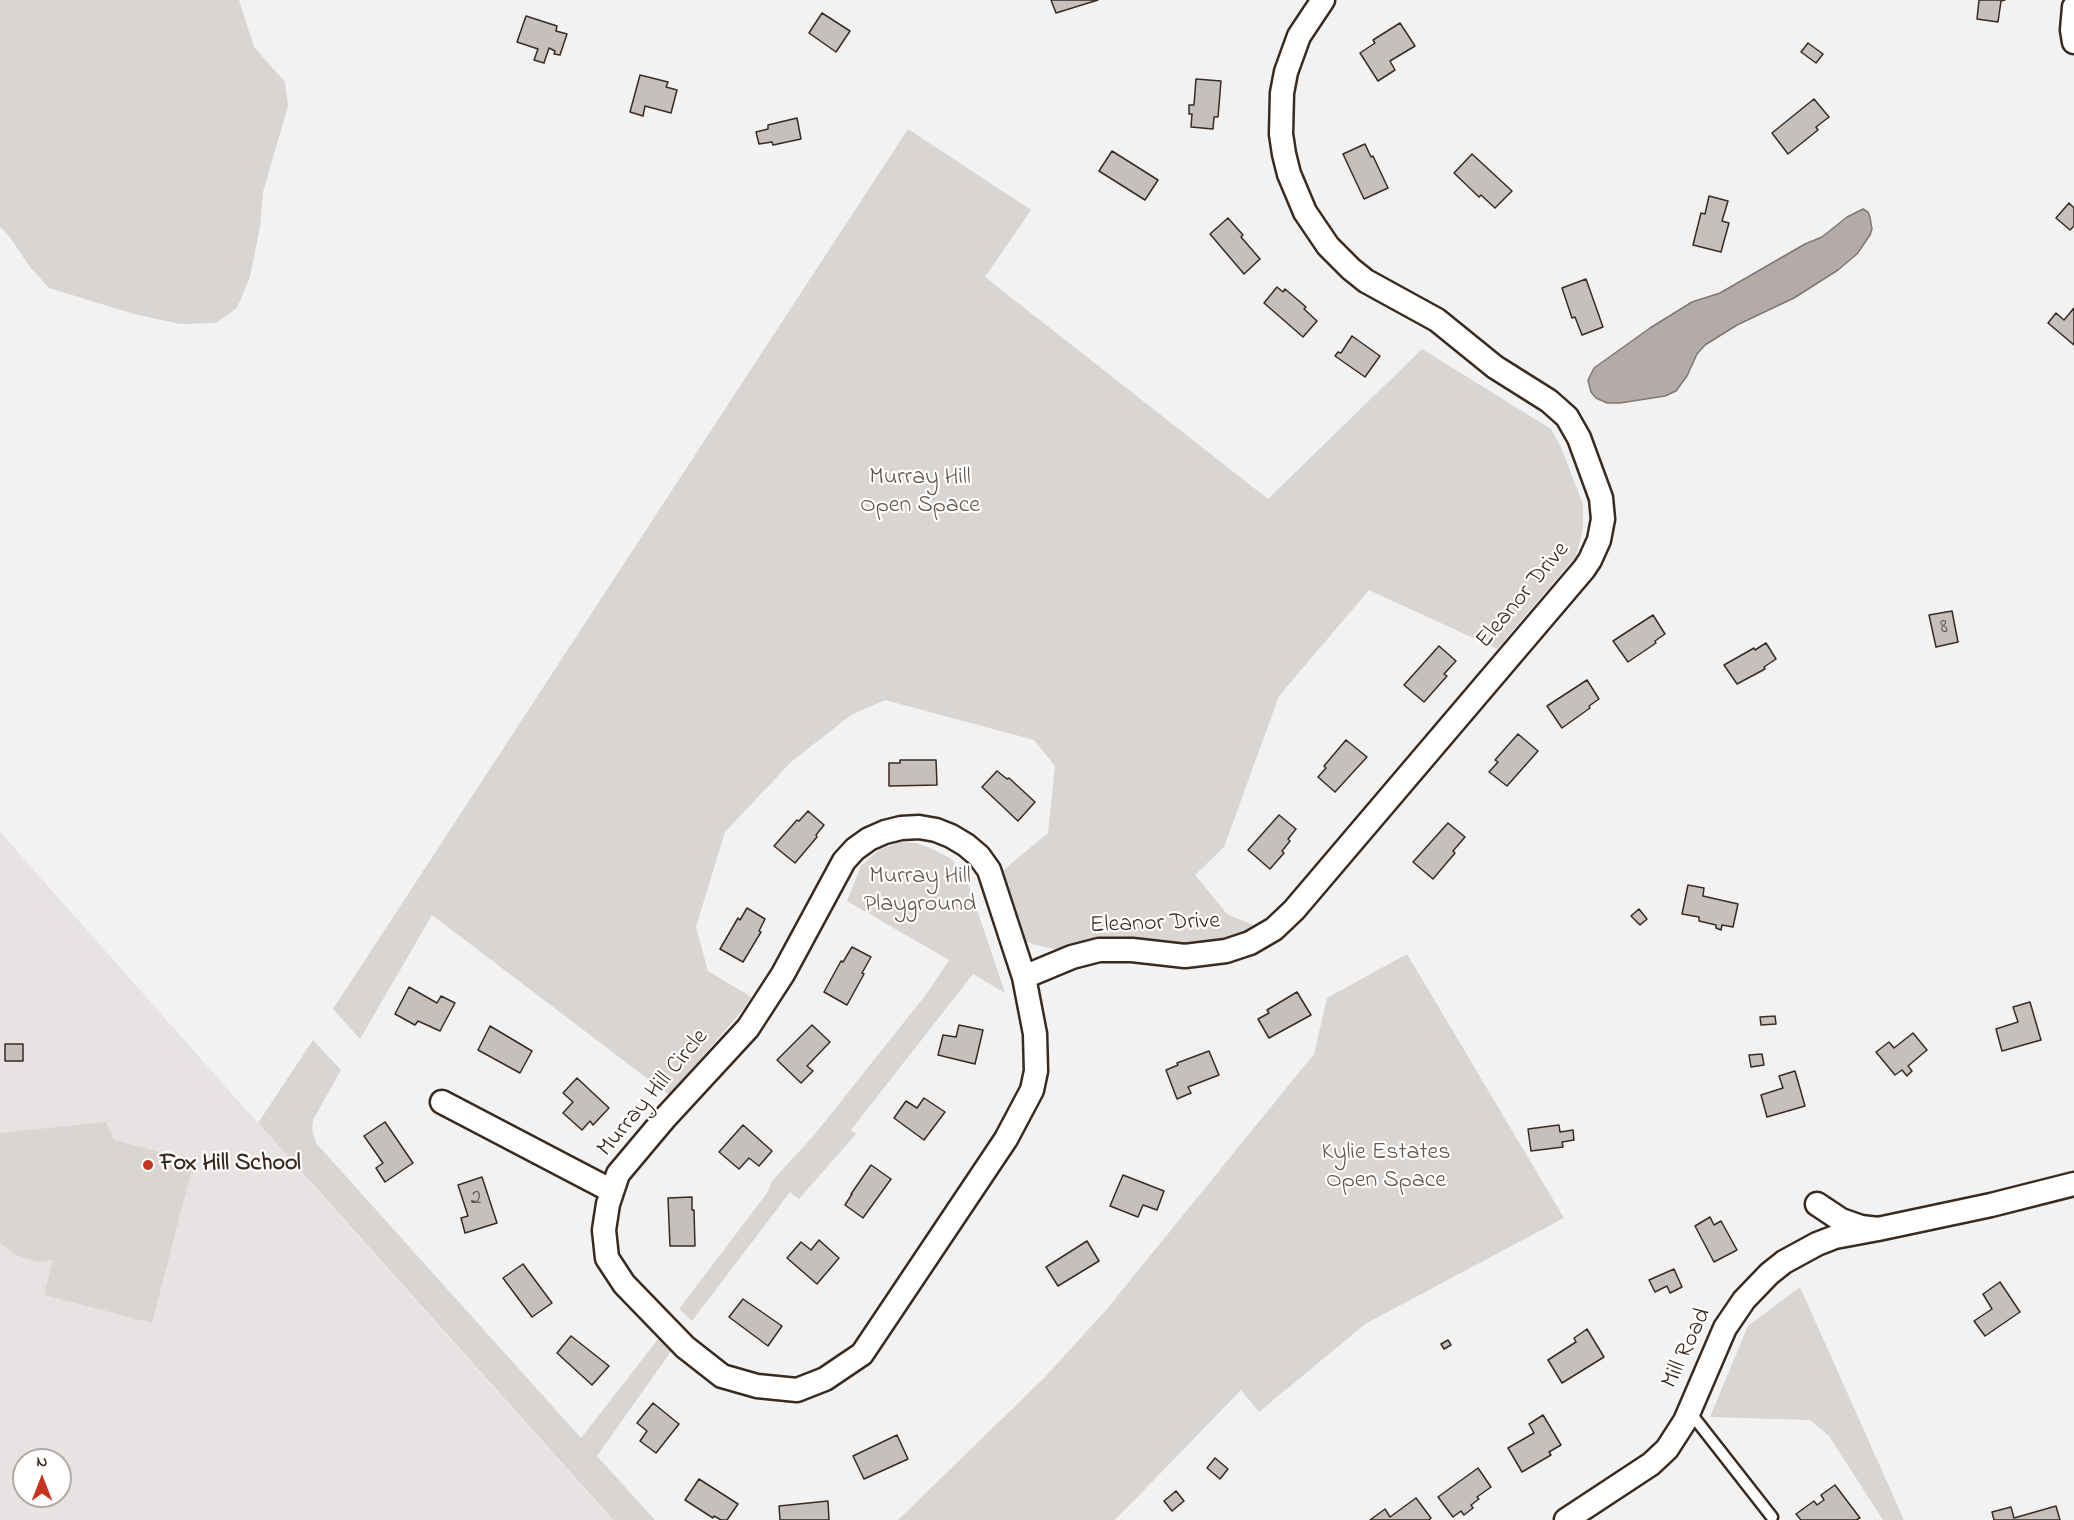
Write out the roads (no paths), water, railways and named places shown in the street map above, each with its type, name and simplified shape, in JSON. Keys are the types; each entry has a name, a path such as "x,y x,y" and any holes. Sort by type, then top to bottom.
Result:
{"street":[{"name":"Eleanor Drive","path":"1024,978 1072,957 1099,950 1132,950 1185,956 1219,953 1250,943 1274,929 1294,910 1584,568 1599,540 1603,519 1601,498 1579,438 1567,417 1549,401 1495,367 1437,320 1366,281 1328,246 1305,212 1289,174 1284,154 1281,123 1282,93 1295,45 1323,0"},
{"path":"2074,7 2072,30 2074,42"},
{"name":"Murray Hill Circle","path":"919,827 951,836 979,856 989,870 1024,978 1035,1034 1036,1052 1032,1090 1006,1139 862,1354 825,1379 797,1390 757,1386 722,1376 685,1347 624,1284 607,1258 604,1230 612,1191 618,1174 665,1118 748,1028 783,974 844,861 855,849 885,832 919,827"},
{"path":"442,1102 612,1191"},
{"name":"Mill Road","path":"1566,1520 1660,1457 1674,1440 1734,1313 1755,1287 1784,1262 1835,1237 1991,1205 2074,1184"},
{"name":"Mill Road","path":"1817,1204 1841,1220 1861,1227 1878,1229"}],"lane":[{"path":"1689,1410 1772,1517"}],"place":[{"name":"Fox Hill School","path":"148,1165"}],"park label":[{"name":"Murray Hill Open Space","path":"920,493"},
{"name":"Murray Hill Playground","path":"920,892"},
{"name":"Kylie Estates Open Space","path":"1386,1168"}]}
